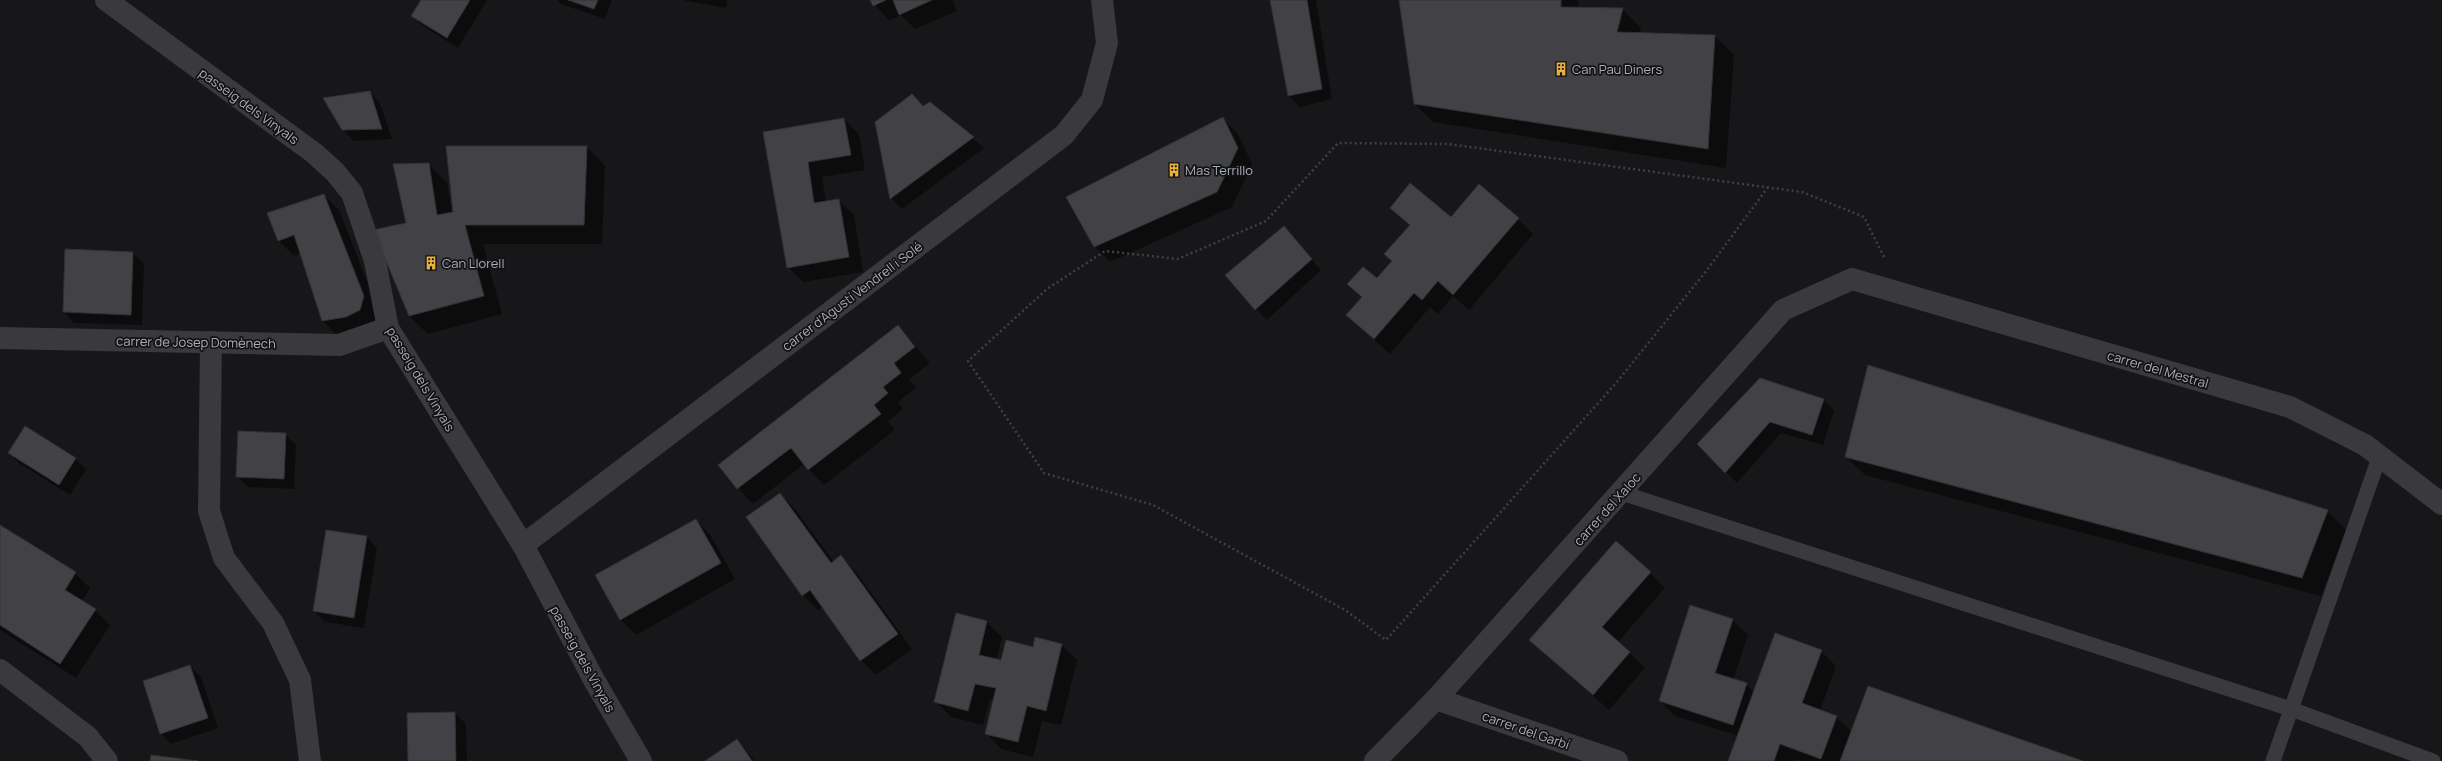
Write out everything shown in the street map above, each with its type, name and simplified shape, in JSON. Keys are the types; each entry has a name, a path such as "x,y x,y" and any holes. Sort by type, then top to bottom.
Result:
{"street":[{"name":"passeig dels Vinyals","path":"106,0 314,153 335,172 352,193 375,261 388,328 523,545 594,680 641,761"},
{"name":"carrer d'Agustí Vendrell i Solé","path":"523,545 1064,135 1092,100 1107,43 1102,0"},
{"name":"carrer del Mestral","path":"1852,280 2290,406 2380,455 2442,504"},
{"name":"carrer del Xaloc","path":"1375,761 1436,699 1622,493 1783,310 1852,280"},
{"name":"carrer de Josep Domènech","path":"0,338 339,345 388,328"},
{"path":"211,342 208,511 224,558 272,623 300,680 310,761"},
{"path":"0,670 88,737 107,761"},
{"name":"carrer del Garbí","path":"1436,699 1617,761"}],"lane":[{"path":"2273,761 2380,455"},
{"path":"1622,493 2291,709 2433,761"}],"path":[{"path":"1768,187 1707,270 1617,382 1386,640 1345,610 1154,505 1044,473 968,361 1047,289 1106,251 1178,259 1266,221 1338,143 1448,144 1768,187 1802,192 1864,217 1901,294"}],"building":[{"path":"421,0 470,0 447,38 411,16"},
{"path":"568,0 598,0 594,9"},
{"path":"870,0 886,0 873,6"},
{"path":"893,0 932,0 899,15"},
{"path":"1270,0 1307,0 1322,89 1288,96"},
{"name":"Can Pau Diners","path":"1399,0 1561,0 1561,7 1623,8 1617,32 1715,35 1708,149 1414,104"},
{"path":"370,91 382,129 342,130 323,98"},
{"path":"912,94 923,106 930,102 974,137 890,199 875,122"},
{"name":"Mas Terrillo","path":"1223,117 1238,148 1217,192 1094,247 1066,197"},
{"path":"844,118 851,155 808,162 814,203 839,199 849,257 787,268 763,132"},
{"name":"Can Llorell","path":"446,146 587,146 584,225 465,225 484,296 409,316 373,230 406,223 393,164 429,163 437,215 453,212"},
{"path":"1410,183 1451,217 1479,184 1519,218 1453,295 1438,281 1422,300 1414,293 1374,339 1346,315 1362,297 1347,284 1363,267 1377,278 1392,261 1384,254 1410,225 1390,208"},
{"path":"324,194 364,296 360,310 346,317 322,321 294,235 278,241 267,213"},
{"path":"1284,226 1312,259 1255,310 1225,275"},
{"path":"65,249 133,252 131,315 63,312"},
{"path":"898,325 915,347 894,363 901,373 883,387 888,393 874,405 881,414 808,470 791,448 737,489 718,465"},
{"path":"1868,365 2328,510 2302,578 1845,457"},
{"path":"1760,378 1824,399 1812,435 1770,422 1725,473 1697,444"},
{"path":"25,426 76,458 59,485 8,453"},
{"path":"238,431 286,433 284,479 236,477"},
{"path":"780,493 831,563 841,555 898,634 860,661 810,590 802,596 746,517"},
{"path":"696,519 721,563 620,620 595,575"},
{"path":"0,525 76,572 65,590 96,609 60,664 0,625"},
{"path":"326,530 367,536 354,618 313,611"},
{"path":"1616,541 1651,572 1602,627 1630,652 1593,695 1529,640"},
{"path":"1690,605 1733,619 1715,673 1747,683 1733,725 1659,701"},
{"path":"956,613 987,621 979,655 1001,660 1006,640 1033,647 1035,637 1062,644 1046,711 1027,706 1018,742 985,734 996,688 975,684 968,711 934,702"},
{"path":"1775,633 1822,650 1802,703 1837,716 1821,759 1780,744 1774,761 1728,761"},
{"path":"190,665 208,718 160,734 143,681"},
{"path":"1868,686 2083,761 1840,761"},
{"path":"455,712 456,761 408,761 407,713"},
{"path":"737,739 752,761 705,761"},
{"path":"151,755 198,761 150,761"}],"place":[{"name":"Can Pau Diners","path":"1561,69"},
{"name":"Mas Terrillo","path":"1174,170"},
{"name":"Can Llorell","path":"431,263"}]}
